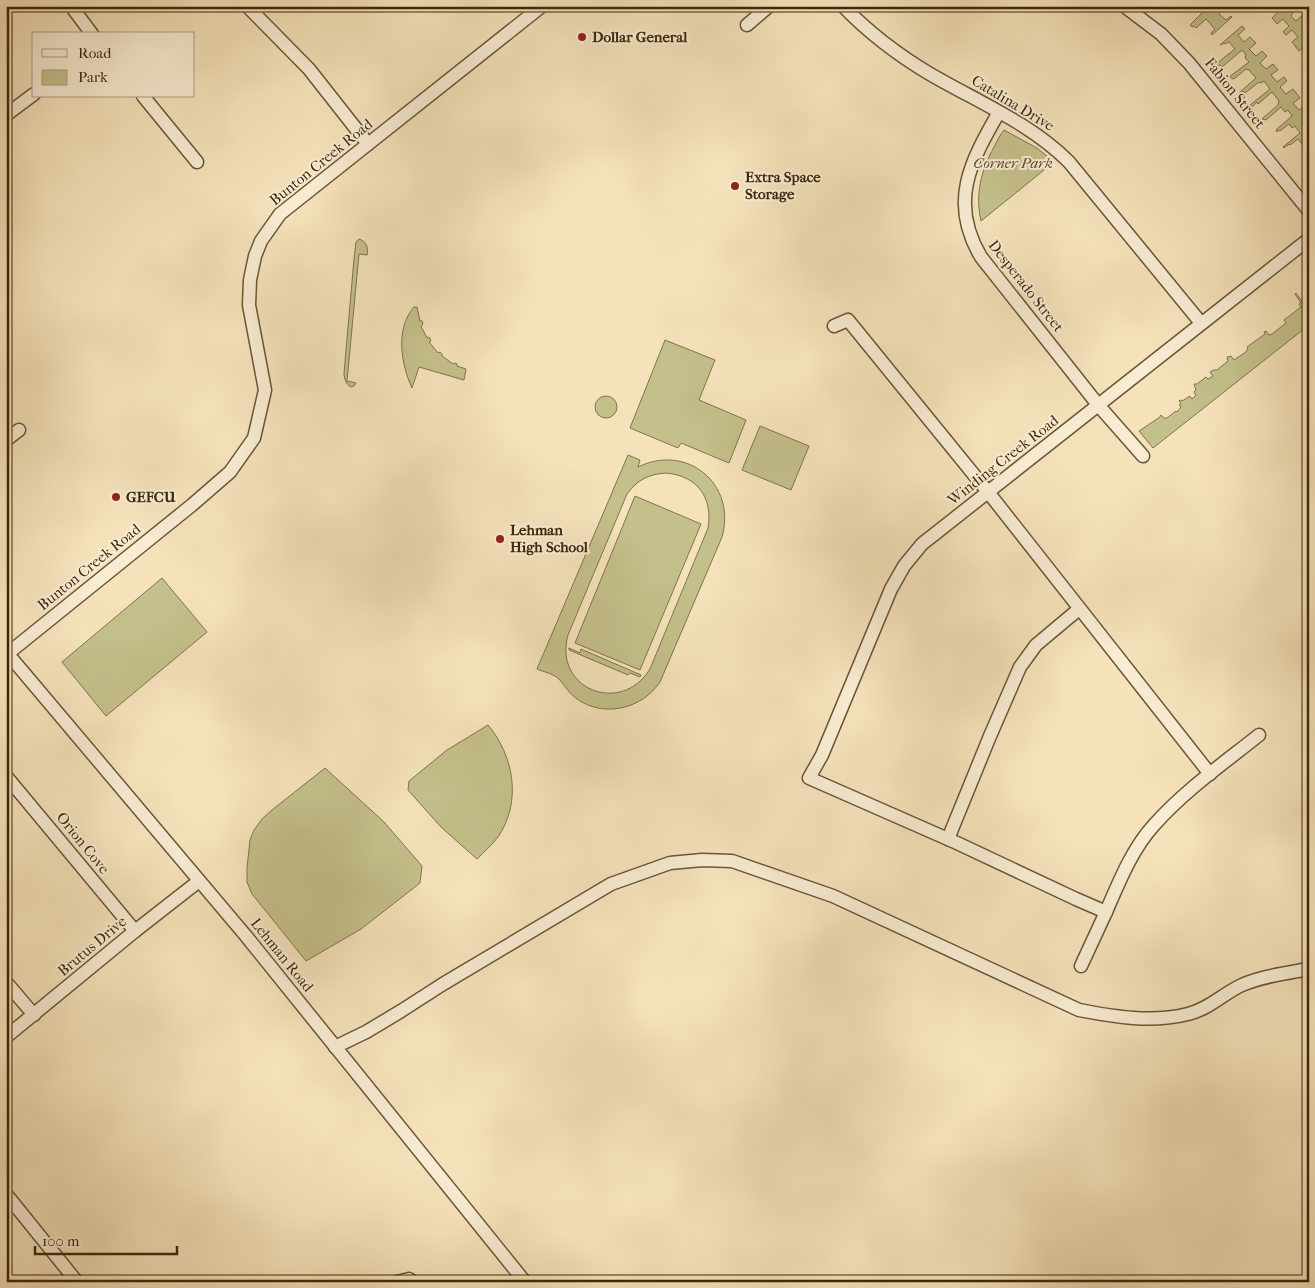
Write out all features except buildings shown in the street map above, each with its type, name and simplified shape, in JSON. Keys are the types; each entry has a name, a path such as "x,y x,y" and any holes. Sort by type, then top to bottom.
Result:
{"street":[{"path":"70,6 90,32"},
{"path":"246,6 309,69 368,144"},
{"name":"Bunton Creek Road","path":"7,655 230,472 254,438 265,390 250,311 250,280 255,256 261,241 280,214 542,6"},
{"path":"748,26 769,6"},
{"name":"Catalina Drive","path":"843,6 882,43 931,75 1034,132 1057,150 1069,162 1201,323"},
{"name":"Fabion Street","path":"1124,6 1161,34 1189,63 1309,211"},
{"path":"6,115 32,96"},
{"path":"145,98 197,162"},
{"name":"Desperado Street","path":"999,112 973,161 966,180 965,201 972,242 980,257 1098,406 1143,456"},
{"name":"Winding Creek Road","path":"948,839 809,778 822,755 891,589 904,566 922,544 1309,239"},
{"path":"834,326 848,320 988,492 1210,774"},
{"path":"6,440 19,430"},
{"path":"1079,608 1036,645 1020,668 948,839 1106,912"},
{"name":"Lehman Road","path":"7,655 199,881 525,1282"},
{"path":"1081,966 1119,882 1136,851 1154,825 1210,774 1259,735"},
{"name":"Orion Cove","path":"6,776 134,932"},
{"path":"335,1047 394,1016 611,884 670,863 702,860 732,861 833,896 1079,1010 1118,1017 1162,1018 1190,1014 1218,1001 1242,985 1309,969"},
{"name":"Brutus Drive","path":"6,1037 199,881"},
{"path":"6,982 34,1015"},
{"path":"6,1194 77,1282"},
{"path":"397,1282 409,1279 414,1282"}],"green space":[{"path":"1198,6 1224,6 1219,14 1226,20 1232,17 1212,35 1211,33 1215,29 1206,19 1196,28 1190,25 1203,12"},
{"path":"1273,6 1292,6 1289,9 1293,13 1291,16 1296,21 1309,10 1309,15 1303,20 1309,27 1309,51 1305,46 1299,51 1292,42 1298,37 1292,30 1286,35 1283,32 1289,26 1283,19 1277,24 1272,18 1278,12"},
{"path":"1242,26 1245,29 1238,35 1244,42 1250,37 1256,43 1249,49 1256,56 1262,51 1267,56 1260,63 1266,69 1273,64 1278,70 1271,75 1277,82 1284,77 1287,81 1280,87 1286,94 1293,89 1300,98 1293,103 1299,110 1306,105 1309,108 1309,112 1304,116 1309,122 1309,147 1305,142 1301,143 1298,139 1290,145 1283,147 1300,133 1295,126 1292,128 1289,124 1277,132 1276,130 1292,116 1288,110 1285,112 1281,107 1266,120 1262,119 1278,105 1279,101 1272,92 1258,104 1257,102 1251,108 1249,106 1270,89 1264,81 1259,82 1245,93 1243,91 1239,93 1256,78 1246,69 1234,79 1229,77 1249,62 1242,50 1222,67 1220,65 1218,67 1216,64 1235,49 1229,42 1220,45"},
{"name":"Corner Park","path":"1004,130 1037,148 1054,162 981,221 979,211 980,183 989,156"},
{"path":"359,239 365,243 368,252 367,255 359,254 347,381 356,383 351,387 344,377 344,373 354,259 356,242"},
{"path":"1296,293 1304,304 1309,300 1309,325 1153,448 1139,431 1161,415 1167,418 1177,412 1181,407 1179,405 1181,404 1180,400 1182,401 1190,396 1192,399 1196,395 1194,384 1197,384 1206,377 1208,379 1213,376 1210,372 1217,370 1228,361 1227,357 1231,356 1234,360 1246,352 1247,347 1265,334 1264,332 1266,331 1269,335 1272,334 1286,323 1284,320 1301,307"},
{"path":"414,307 417,307 420,321 423,324 421,326 427,338 429,337 431,341 429,342 438,353 440,352 442,356 453,364 455,363 457,366 466,369 464,380 419,367 412,388 403,358 402,336 408,316"},
{"path":"665,340 715,360 699,400 746,420 729,463 681,443 678,448 630,428"},
{"path":"606,396 614,399 617,407 614,415 606,418 598,415 595,407 598,399"},
{"path":"760,426 809,446 791,490 742,470"},
{"path":"628,455 640,460 638,467 656,461 674,460 690,465 704,473 715,485 722,500 725,518 722,537 660,682 643,699 633,704 622,708 599,708 577,699 557,677 537,669","holes":["666,473 687,479 701,490 708,507 708,528 650,669 638,683 623,691 607,693 592,690 580,682 570,670 566,654 568,635 627,494 639,481 649,476"]},
{"path":"635,496 701,524 640,670 575,643"},
{"path":"162,578 207,632 106,716 62,662"},
{"path":"569,648 580,653 581,649 641,675 640,677 630,673 628,675 569,650"},
{"path":"488,725 497,737 509,765 512,794 506,823 496,840 477,859 441,827 408,790 409,781 447,750"},
{"path":"325,768 384,822 422,866 420,883 361,929 306,961 252,894 247,882 247,868 250,840 262,819"}],"place":[{"name":"Dollar General","path":"582,37"},
{"name":"Extra Space Storage","path":"735,186"},
{"name":"GEFCU","path":"116,497"},
{"name":"Lehman High School","path":"500,539"}]}
